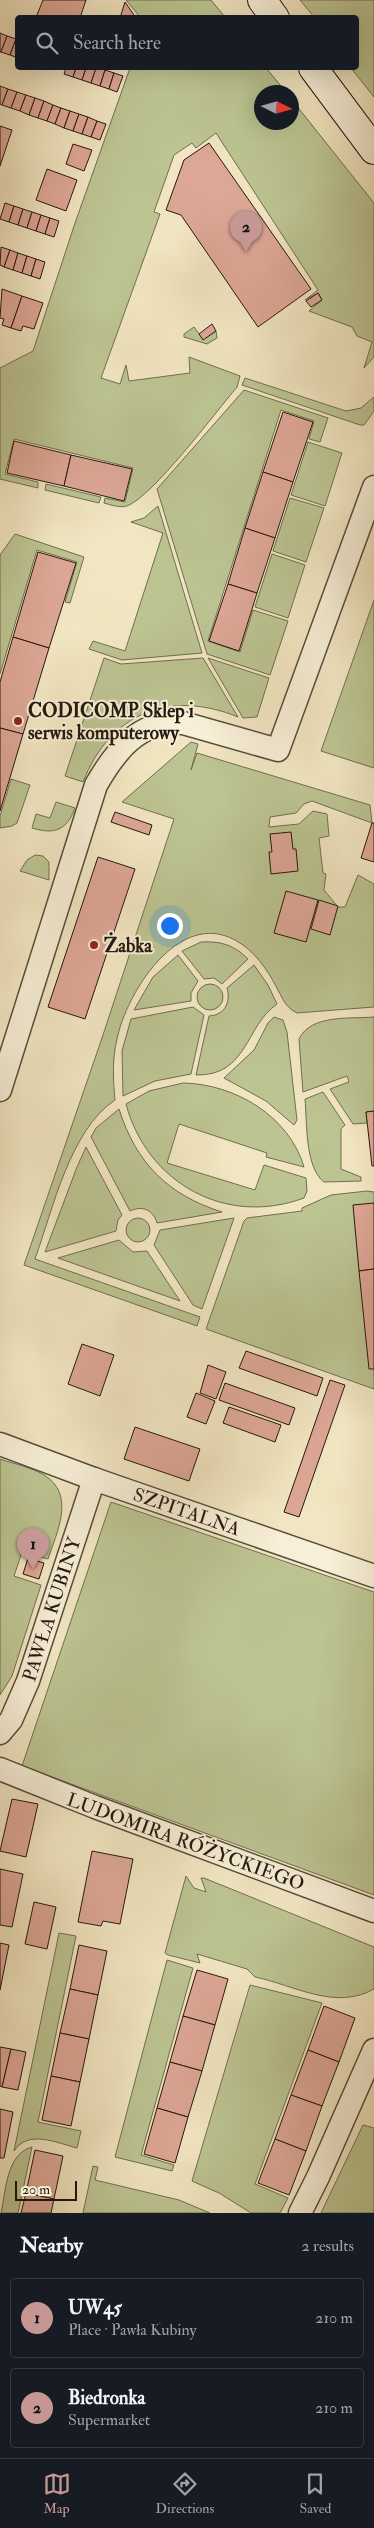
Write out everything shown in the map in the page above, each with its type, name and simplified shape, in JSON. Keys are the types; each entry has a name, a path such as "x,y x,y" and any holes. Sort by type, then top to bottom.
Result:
{"street":[{"path":"262,0 273,15"},
{"path":"314,70 374,150"},
{"path":"0,1090 96,785 112,757 136,735 152,726 169,722 183,723 278,750 374,487"},
{"name":"SZPITALNA","path":"0,1444 94,1479 374,1576"},
{"name":"PAWŁA KUBINY","path":"0,1733 11,1720 28,1681 94,1479"},
{"name":"LUDOMIRA RÓŻYCKIEGO","path":"0,1769 111,1813 374,1910"},
{"path":"300,2213 318,2177 374,2050"}],"green space":[{"path":"126,0 211,0 223,15 138,15"},
{"path":"300,0 374,0 374,97 353,70 359,70 359,15 312,15"},
{"path":"129,70 268,70 280,85 254,85 254,130 299,130 299,109 374,203 374,357 364,368 372,342 357,336 352,327 309,311 322,300 318,293 305,300 318,290 216,133 196,148 192,143 174,155 154,212 160,214 101,378 120,384 126,365 129,381 190,373 189,357 240,376 237,387 167,471 152,487 127,506 121,507 104,503 105,498 125,502 133,468 14,439 5,474 38,482 38,488 0,479 0,368 33,351 74,226"},
{"path":"194,327 203,339 216,331 217,338 207,344 184,337 184,334"},
{"path":"245,378 346,411 361,408 374,397 374,411 364,425 360,425 242,385"},
{"path":"244,390 328,418 320,442 309,439 314,421 281,410 208,641 240,652 253,610 288,621 270,675 207,654 157,489"},
{"path":"308,442 342,453 325,506 291,495"},
{"path":"46,484 101,497 99,503 45,490"},
{"path":"290,498 324,508 306,562 273,551"},
{"path":"158,506 202,653 122,660 89,649 93,641 125,651 163,533 131,522 144,518"},
{"path":"15,534 84,557 70,603 65,602 77,562 37,550 0,674 0,555"},
{"path":"272,554 305,565 288,618 255,607"},
{"path":"374,600 374,768 321,751"},
{"path":"104,658 121,664 203,658 238,717 213,709 189,706 166,707 145,713 126,724 109,739 95,758 83,782 65,776"},
{"path":"208,658 269,678 257,717 243,718"},
{"path":"191,742 198,744 191,770 197,753 370,805 372,823 312,801 304,804 296,813 270,817 269,827 299,824 313,811 327,814 329,836 319,838 323,873 326,874 324,890 338,907 345,907 358,875 374,884 374,1007 297,1013 285,1002 269,974 248,949 235,940 214,934 194,936 175,946 158,961 143,980 131,1000 122,1021 114,1054 115,1100 99,1113 86,1130 75,1150 56,1195 35,1259 200,1317 197,1326 24,1265 104,1032 174,819 122,802"},
{"path":"11,779 30,785 17,823 0,828 0,816"},
{"path":"56,802 75,808 64,826 54,831 32,828 36,814 50,818"},
{"path":"35,855 43,856 49,862 49,880 20,871 27,860"},
{"path":"201,942 215,942 227,945 238,950 248,959 222,984 214,978 204,979 182,951"},
{"path":"178,955 198,981 191,993 191,1001 134,1010 153,977"},
{"path":"254,965 268,985 277,1004 266,1013 236,1059 226,1067 213,1073 196,1075 209,1016 219,1013 226,1007 228,998 227,988"},
{"path":"210,984 219,988 223,997 219,1006 210,1010 201,1006 197,997 201,988"},
{"path":"193,1007 204,1015 191,1074 155,1081 123,1096 122,1051 131,1019"},
{"path":"274,1017 283,1020 287,1032 297,1120 294,1125 266,1101 224,1078 254,1050 268,1023"},
{"path":"374,1017 374,1111 366,1112 367,1123 353,1124 330,1089 349,1082 347,1076 303,1092 299,1039 312,1025 332,1019"},
{"path":"183,1083 222,1089 257,1106 273,1118 286,1132 297,1149 304,1167 266,1157 267,1153 179,1124 167,1163 255,1190 264,1165 306,1178 307,1191 304,1198 275,1206 246,1207 219,1202 194,1192 171,1176 152,1156 136,1132 126,1104 149,1091"},
{"path":"323,1092 345,1125 341,1129 341,1169 361,1177 361,1181 324,1182 313,1166 308,1144 305,1099"},
{"path":"119,1109 135,1145 145,1161 157,1174 170,1186 186,1196 222,1212 157,1223 153,1215 147,1210 135,1209 130,1211 91,1137 96,1128"},
{"path":"86,1147 122,1215 118,1220 116,1231 45,1252 77,1167"},
{"path":"374,1192 374,1389 206,1329 244,1221 247,1218 302,1211 302,1208 331,1195"},
{"path":"138,1218 147,1221 150,1230 147,1239 138,1242 129,1239 126,1230 129,1221"},
{"path":"234,1218 202,1309 193,1305 154,1245 160,1230"},
{"path":"119,1240 133,1252 147,1251 180,1301 58,1258"},
{"path":"0,1459 44,1475 54,1483 62,1503 59,1526 48,1559 22,1552 14,1576 41,1585 12,1676 0,1695"},
{"path":"111,1502 374,1592 374,1895 22,1766"},
{"path":"186,1876 194,1888 206,1892 201,1878 204,1878 374,1947 374,1989 344,1998 329,1997 255,1977 247,1969 197,1954 200,1963 168,1955 165,1953"},
{"path":"59,1933 76,1936 38,2122 81,2131 77,2148 43,2139 35,2139 20,2144 14,2151"},
{"path":"167,1960 193,1968 141,2155 174,2165 172,2171 115,2157"},
{"path":"250,1985 322,2003 255,2184 288,2198 280,2213 251,2213 219,2193 192,2181"},
{"path":"363,2125 374,2128 374,2213 321,2213"},
{"path":"32,2147 18,2213 1,2213 6,2184 12,2165 23,2151"},
{"path":"93,2166 98,2167 95,2180 179,2200 210,2213 83,2213"}],"building":[{"path":"43,0 86,0 81,15 37,15"},
{"path":"125,2 134,15 121,15"},
{"path":"0,33 7,36 1,52 0,52"},
{"path":"7,36 15,39 10,55 1,52"},
{"path":"15,42 15,57 10,55"},
{"path":"65,70 75,70 73,77 64,74"},
{"path":"75,70 85,70 82,80 73,77"},
{"path":"85,70 95,70 91,83 82,80"},
{"path":"95,70 105,70 100,86 91,83"},
{"path":"105,70 114,73 109,89 100,86"},
{"path":"114,73 123,76 117,92 109,89"},
{"path":"0,86 8,89 2,105 0,104"},
{"path":"8,89 17,92 11,108 2,105"},
{"path":"17,92 26,95 20,111 11,108"},
{"path":"26,95 35,98 29,115 20,111"},
{"path":"35,98 44,101 38,118 29,115"},
{"path":"44,101 53,105 47,121 38,118"},
{"path":"53,105 61,108 55,124 47,121"},
{"path":"61,108 70,111 64,128 55,124"},
{"path":"70,111 79,114 73,131 64,128"},
{"path":"79,114 88,117 82,134 73,131"},
{"path":"88,117 97,121 91,137 82,134"},
{"path":"97,121 106,124 100,140 91,137"},
{"path":"0,126 12,130 0,166"},
{"path":"209,143 311,289 258,327 181,215 166,210 184,160"},
{"path":"73,144 92,150 84,171 66,164"},
{"path":"47,169 77,180 66,211 36,200"},
{"path":"5,203 14,206 9,222 0,219"},
{"path":"14,206 23,209 18,225 9,222"},
{"path":"23,209 32,212 27,228 18,225"},
{"path":"32,212 41,215 36,231 27,228"},
{"path":"41,215 50,218 45,234 36,231"},
{"path":"50,218 59,221 54,237 45,234"},
{"path":"1,247 10,250 4,267 0,265"},
{"path":"10,250 18,253 13,270 4,267"},
{"path":"18,253 27,256 22,273 13,270"},
{"path":"27,256 36,259 31,276 22,273"},
{"path":"36,259 45,262 40,279 31,276"},
{"path":"2,289 22,296 11,328 2,325 4,319 0,318"},
{"path":"318,293 322,300 311,307 306,301"},
{"path":"22,296 43,303 34,329 23,326 21,331 11,328"},
{"path":"212,324 216,331 203,340 199,334"},
{"path":"283,412 313,422 293,482 263,472"},
{"path":"14,441 71,455 64,486 7,473"},
{"path":"71,455 132,469 124,501 64,486"},
{"path":"263,472 293,482 275,538 245,528"},
{"path":"245,528 275,538 257,593 228,584"},
{"path":"38,552 76,563 49,648 13,637"},
{"path":"228,584 257,593 239,651 209,641"},
{"path":"13,637 49,648 23,734 0,728 0,682"},
{"path":"0,728 23,734 0,811"},
{"path":"115,812 152,825 149,835 111,822"},
{"path":"372,823 374,823 374,862 361,858"},
{"path":"291,832 293,849 296,849 298,871 271,874 269,852 272,852 270,834"},
{"path":"98,857 135,869 85,1019 48,1007"},
{"path":"286,891 318,900 306,942 274,933"},
{"path":"319,900 338,906 330,935 311,929"},
{"path":"374,1111 374,1166 372,1166 366,1112"},
{"path":"374,1203 374,1269 359,1271 353,1205"},
{"path":"374,1269 374,1369 369,1369 359,1271"},
{"path":"82,1344 114,1355 100,1396 68,1384"},
{"path":"246,1351 323,1378 317,1396 239,1368"},
{"path":"208,1365 226,1372 216,1399 200,1393"},
{"path":"330,1380 345,1385 299,1517 284,1512"},
{"path":"225,1383 295,1408 289,1425 219,1400"},
{"path":"196,1393 215,1401 206,1424 187,1417"},
{"path":"229,1407 281,1425 275,1442 223,1423"},
{"path":"135,1427 200,1449 189,1481 124,1459"},
{"path":"28,1558 44,1563 39,1579 23,1574"},
{"path":"12,1799 38,1804 26,1857 0,1851"},
{"path":"92,1851 133,1859 120,1924 103,1921 101,1926 78,1922"},
{"path":"0,1869 23,1874 12,1927 0,1925"},
{"path":"34,1902 56,1907 47,1949 25,1944"},
{"path":"0,1943 9,1945 0,1990"},
{"path":"79,1945 107,1951 98,1995 70,1989"},
{"path":"197,1970 228,1979 215,2025 183,2016"},
{"path":"70,1989 98,1995 89,2039 60,2033"},
{"path":"324,2006 355,2018 339,2062 308,2050"},
{"path":"183,2016 215,2025 202,2071 170,2062"},
{"path":"60,2033 89,2039 80,2082 51,2076"},
{"path":"0,2047 11,2049 2,2087 0,2086"},
{"path":"11,2049 26,2052 18,2090 2,2087"},
{"path":"308,2050 339,2062 322,2106 291,2095"},
{"path":"170,2062 202,2071 188,2117 157,2108"},
{"path":"51,2076 80,2082 71,2126 42,2120"},
{"path":"291,2095 322,2106 306,2151 275,2139"},
{"path":"157,2108 188,2117 175,2163 144,2154"},
{"path":"0,2109 13,2112 4,2158 0,2158"},
{"path":"275,2139 306,2151 289,2195 258,2183"},
{"path":"35,2150 63,2156 54,2199 26,2193"},
{"path":"26,2193 54,2199 51,2213 21,2213"}],"place":[{"name":"Biedronka","path":"246,252"},
{"name":"CODICOMP Sklep i serwis komputerowy","path":"18,721"},
{"name":"Żabka","path":"94,945"},
{"name":"UW45","path":"33,1569"}]}
